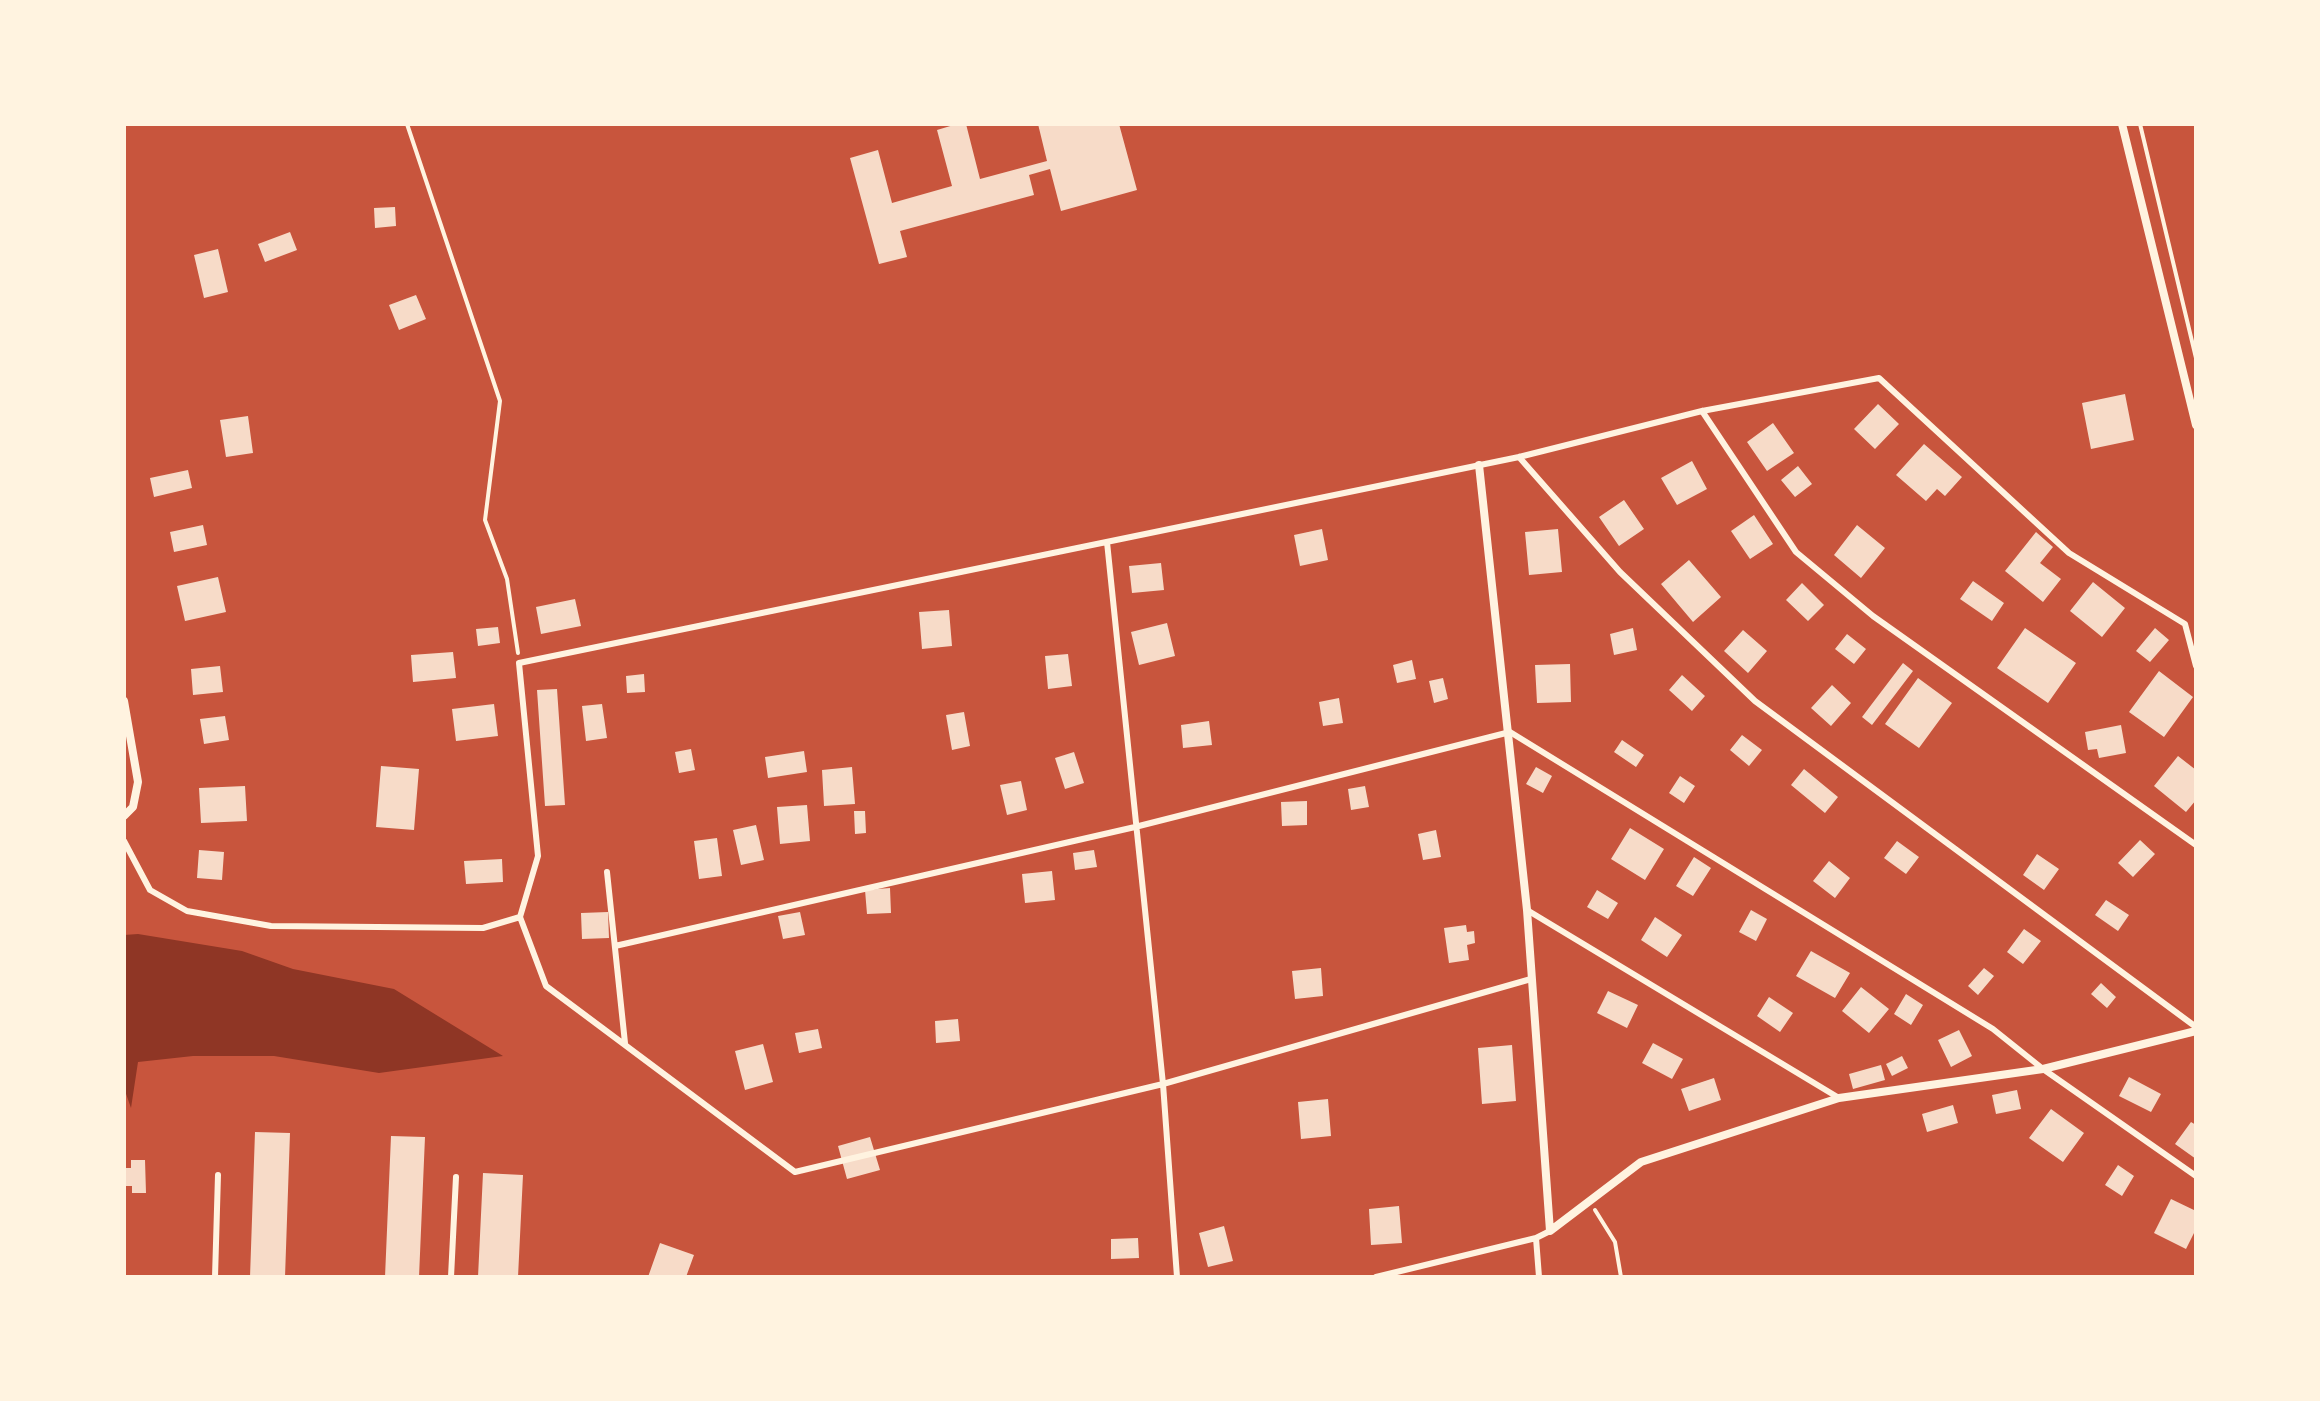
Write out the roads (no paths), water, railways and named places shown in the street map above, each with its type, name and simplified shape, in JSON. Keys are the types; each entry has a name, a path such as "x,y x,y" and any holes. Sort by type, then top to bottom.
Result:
{"street":[{"path":"2122,124 2196,425"},
{"path":"1479,465 1527,910 1550,1231"},
{"path":"124,701 138,782 133,807 124,816"},
{"path":"1550,1231 1641,1162 1839,1098 2043,1069 2196,1029"}],"lane":[{"path":"1531,979 1163,1084 795,1172 546,986 520,917 538,856 519,663 1519,457 1702,411 1879,378 2069,553 2185,624 2196,666"},
{"path":"1702,411 1796,552 1873,616 2196,845"},
{"path":"1519,457 1620,572 1755,701 2196,1029"},
{"path":"1107,542 1163,1084 1177,1277"},
{"path":"615,946 1135,827 1510,732 1993,1029 2043,1069 2196,1176"},
{"path":"124,841 150,890 187,911 271,926 483,928 520,917"},
{"path":"607,872 625,1044"},
{"path":"1527,910 1839,1098"},
{"path":"215,1277 218,1175"},
{"path":"451,1277 456,1177"},
{"path":"1376,1277 1536,1238 1550,1231"},
{"path":"1536,1238 1539,1277"}]}
